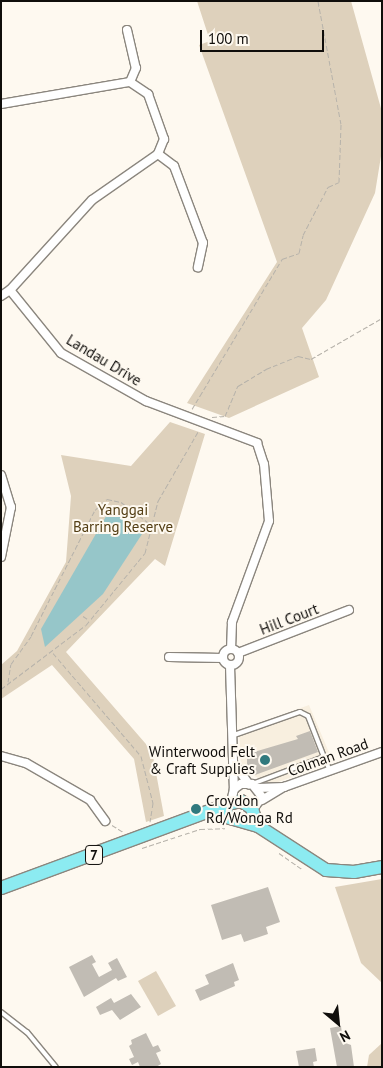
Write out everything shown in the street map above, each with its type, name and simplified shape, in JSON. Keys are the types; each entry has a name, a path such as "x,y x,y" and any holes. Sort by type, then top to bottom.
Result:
{"main road":[{"name":"7","path":"230,813 241,801 255,811"},
{"name":"7","path":"1,888 137,845 152,834 200,817 255,811"},
{"path":"255,811 273,842 326,870 354,872 382,867"}],"street":[{"path":"126,30 136,68 130,82"},
{"path":"1,104 130,82 148,94 164,139 158,154 92,200 10,290 1,296"},
{"path":"158,154 174,166 203,242 198,267"},
{"name":"Landau Drive","path":"10,290 61,353 146,401 257,443 264,464 269,521 232,622 234,651"},
{"path":"1,475 11,507 1,557"},
{"name":"Hill Court","path":"234,651 349,610"},
{"path":"223,658 226,651 234,651 237,662 230,665"},
{"path":"169,657 223,658 230,665 235,765 230,813"},
{"name":"Colman Road","path":"255,811 284,788 382,752"},
{"path":"1,756 26,763 90,800 105,821"},
{"path":"235,765 253,786 255,811"},
{"name":"Colman Road","path":"234,789 253,786 284,788"}],"lane":[{"path":"234,735 300,712 308,716 330,771"},
{"path":"253,786 324,757"},
{"path":"1,1012 27,1032 56,1067"}],"path":[{"path":"188,416 282,259 299,253 303,236 328,188 339,182 341,124 318,1"},
{"path":"1,689 52,653 86,625 145,553 158,501 204,422 216,414 226,416 238,386 266,368 298,356 311,359 382,318"},
{"path":"8,683 11,664 31,636 95,510 107,498 121,502 152,526"},
{"path":"83,616 89,621"},
{"path":"52,653 141,756 153,803 150,825 152,834"},
{"path":"105,821 137,845 200,829 230,813"},
{"path":"273,842 303,870"}],"shaded area":[{"path":"309,705 333,762 270,785 241,768 239,730"}],"green space":[{"path":"197,1 351,1 382,112 382,150 375,193 326,300 302,328 319,377 229,418 187,403 277,262 199,45 210,41"},
{"name":"Yanggai Barring Reserve","path":"170,422 205,434 165,566 155,559 66,652 152,751 164,816 146,822 134,759 52,665 1,699 1,665 17,651 66,562 71,496 61,455 131,466"},
{"path":"382,879 382,983 361,963 335,887"},
{"path":"156,971 176,1006 158,1016 138,981"},
{"path":"382,1043 382,1067 367,1067 369,1055"}],"water":[{"path":"112,506 144,531 103,594 45,647 41,629"}],"building":[{"path":"310,731 318,752 255,775 247,771 247,754 298,739 296,736"},
{"path":"268,887 280,922 266,927 268,934 244,942 241,934 222,940 211,905"},
{"path":"92,955 96,962 92,964 99,977 112,970 108,963 117,958 127,977 118,981 116,978 84,997 69,967"},
{"path":"233,963 239,980 234,982 235,986 200,1001 195,990 209,984 205,975"},
{"path":"131,994 141,1007 120,1020 112,1010 100,1015 96,1007 111,998 114,1003"},
{"path":"341,1026 343,1042 351,1045 354,1067 337,1067 330,1028"},
{"path":"146,1033 153,1047 158,1045 161,1051 156,1053 161,1064 156,1067 140,1067 138,1062 132,1065 129,1059 134,1057 129,1046 132,1044 131,1040"},
{"path":"315,1048 317,1061 313,1062 314,1067 299,1067 296,1051"}],"place":[{"name":"Winterwood Felt & Craft Supplies","path":"265,760"},
{"name":"Croydon Rd/Wonga Rd","path":"196,809"}]}
